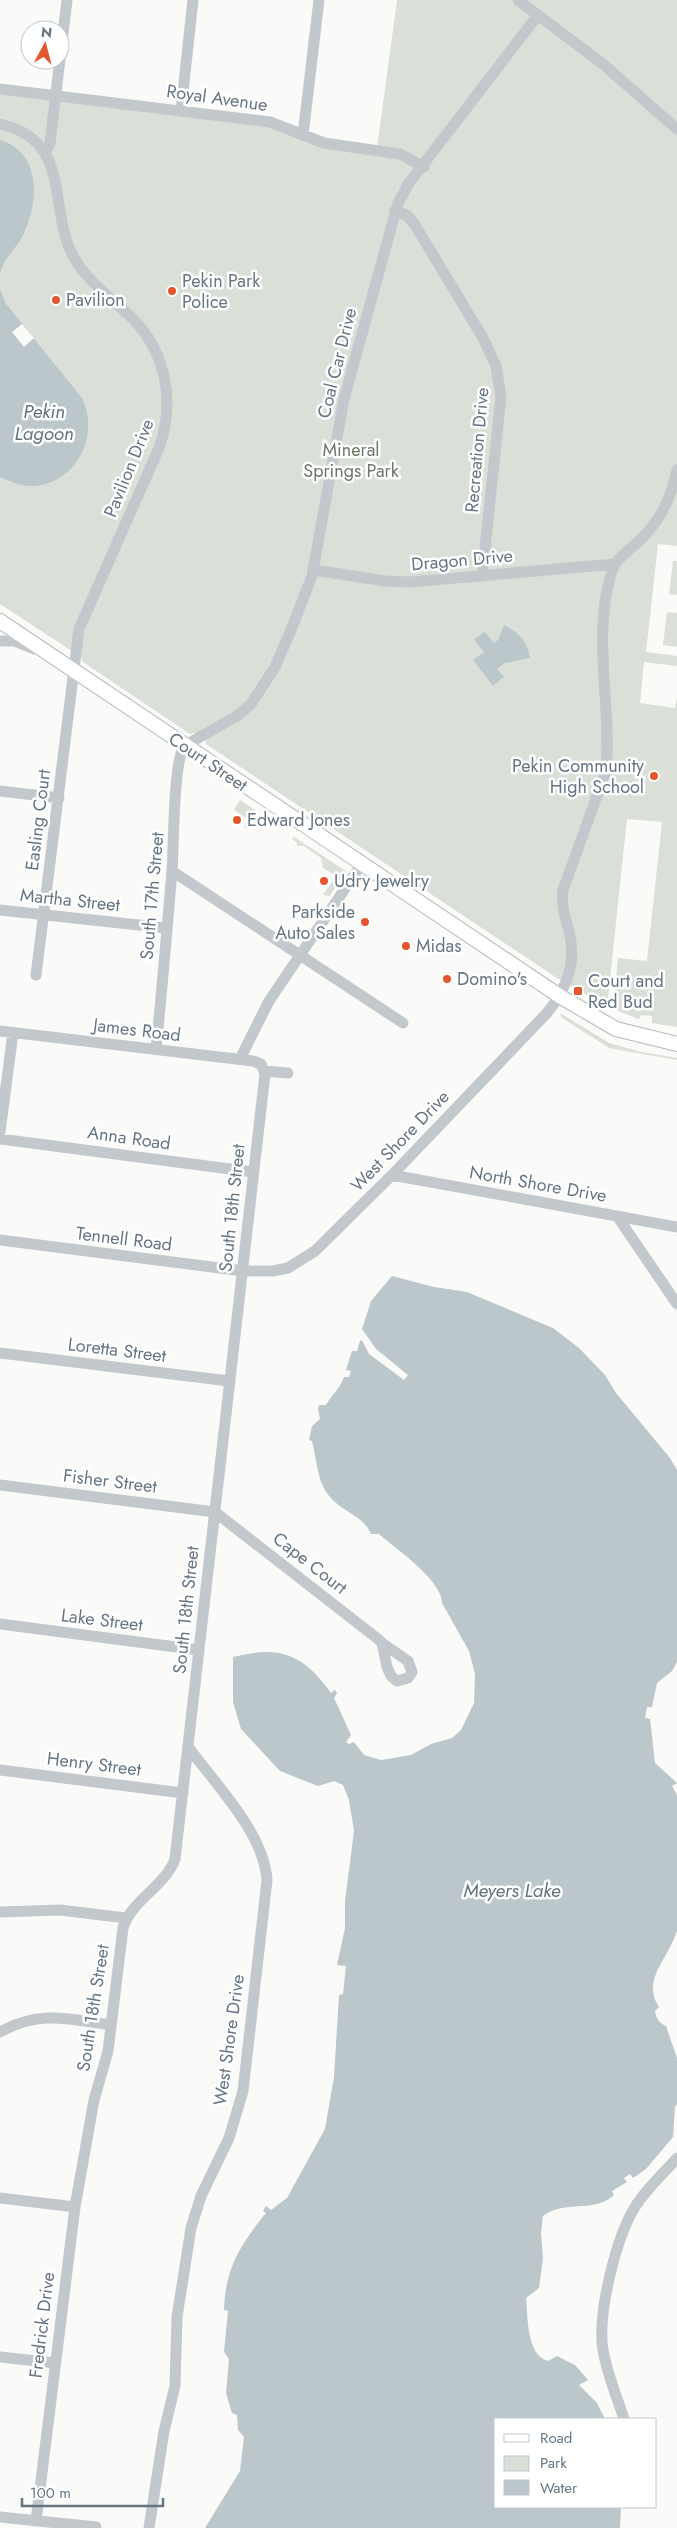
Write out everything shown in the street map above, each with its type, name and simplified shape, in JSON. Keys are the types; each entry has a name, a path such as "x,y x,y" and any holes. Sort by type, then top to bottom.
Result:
{"main road":[{"name":"Court Street","path":"0,621 361,865 561,997 616,1029 677,1044"}],"street":[{"path":"46,152 50,143 67,0"},
{"path":"181,110 193,0"},
{"path":"303,134 319,0"},
{"path":"518,0 623,81 677,130"},
{"name":"Coal Car Drive","path":"184,746 237,716 255,699 279,659 314,570 343,402 395,210 404,191 538,15"},
{"name":"Royal Avenue","path":"0,88 270,122 324,143 393,152 424,167"},
{"name":"Pavilion Drive","path":"0,124 20,131 38,143 46,152 55,177 66,237 72,252 80,268 132,318 148,337 160,364 168,403 167,422 159,448 83,615 77,638 73,670"},
{"name":"Recreation Drive","path":"395,210 408,216 415,225 483,338 493,357 500,380 500,419 482,576"},
{"path":"561,997 569,976 572,951 562,903 562,890 606,771 603,637 606,596 615,564 640,540 656,521 671,494 677,470"},
{"name":"Dragon Drive","path":"314,570 393,582 615,564"},
{"path":"0,641 22,644 55,658"},
{"name":"Easling Court","path":"36,975 59,798 73,670"},
{"name":"South 17th Street","path":"156,1049 179,767 184,746"},
{"path":"0,791 59,798"},
{"path":"240,1059 269,1002 361,865"},
{"path":"172,871 403,1022"},
{"name":"Martha Street","path":"0,910 166,928"},
{"name":"West Shore Drive","path":"243,1271 273,1271 288,1268 303,1260 392,1175 561,997"},
{"name":"James Road","path":"0,1031 240,1059 257,1062 264,1071"},
{"path":"0,1132 13,1033"},
{"path":"264,1071 288,1073"},
{"name":"South 18th Street","path":"87,2134 105,2063 126,1918 133,1907 172,1867 189,1748 264,1071"},
{"name":"Anna Road","path":"0,1139 253,1172"},
{"name":"North Shore Drive","path":"392,1175 677,1228"},
{"path":"617,1216 677,1304"},
{"name":"Tennell Road","path":"0,1240 243,1271"},
{"name":"Loretta Street","path":"0,1353 229,1381"},
{"name":"Fisher Street","path":"0,1485 215,1512"},
{"name":"Cape Court","path":"215,1512 382,1643"},
{"name":"Lake Street","path":"0,1624 199,1650"},
{"name":"West Shore Drive","path":"149,2528 164,2431 175,2386 177,2317 191,2228 201,2196 229,2138 242,2091 266,1880 264,1860 254,1835 189,1748"},
{"name":"Henry Street","path":"0,1770 183,1793"},
{"path":"0,1912 60,1910 126,1918"},
{"path":"0,2032 24,2021 44,2017 111,2025"},
{"name":"Fredrick Drive","path":"36,2521 75,2207 87,2134"},
{"path":"624,2418 603,2352 603,2310 619,2249 633,2211 677,2158"},
{"path":"0,2198 75,2207"},
{"path":"0,2357 55,2363"},
{"path":"0,2517 96,2527"}],"green space":[{"name":"Mineral Springs Park","path":"397,0 677,0 677,546 658,544 646,652 677,656 677,666 644,662 640,703 675,708 677,697 677,1027 652,1023 652,1016 641,1015 639,1019 613,1009 618,958 647,961 662,822 627,819 607,1007 557,978 206,744 206,741 194,733 190,734 83,662 81,657 0,604 0,89 263,121 303,135 377,148"},
{"path":"673,561 677,561 677,595 669,594"},
{"path":"667,612 677,613 677,647 663,645"},
{"path":"240,800 258,812 247,829 244,827 249,820 234,810"},
{"path":"294,837 346,871 330,896 323,895 336,876 323,868 321,858 304,846 297,846 297,843 292,839"},
{"path":"560,1013 609,1043 641,1052 677,1058 677,1060 609,1048 562,1018"}],"water":[{"path":"0,140 14,146 24,156 30,167 34,194 32,208 23,235 3,264 0,275"},
{"name":"Pekin Lagoon","path":"0,289 6,304 82,398 87,412 88,427 81,455 73,467 49,483 25,486 0,477"},
{"path":"504,625 522,638 530,658 505,663 497,669 504,677 493,686 473,660 484,652 474,639 485,632 494,643 498,640"},
{"name":"Meyers Lake","path":"392,1276 434,1287 467,1292 553,1328 579,1348 605,1375 616,1393 670,1458 677,1470 677,1662 672,1671 657,1683 652,1707 647,1707 645,1718 650,1719 655,1763 677,1783 672,1786 677,1795 677,1930 674,1940 659,1968 653,1987 654,1997 659,2007 655,2011 656,2016 666,2026 677,2058 677,2105 675,2106 673,2137 646,2169 633,2178 630,2174 624,2178 627,2182 612,2191 614,2195 606,2201 588,2206 561,2208 543,2216 541,2233 543,2258 539,2288 526,2298 532,2343 541,2357 548,2361 557,2356 575,2365 588,2380 579,2385 597,2403 604,2418 494,2418 494,2508 621,2508 620,2528 205,2528 240,2471 244,2437 238,2430 237,2415 232,2413 226,2393 229,2359 224,2352 228,2311 224,2310 227,2282 242,2247 266,2213 263,2211 266,2206 271,2210 287,2198 325,2129 334,2077 339,1995 343,1994 346,1966 337,1965 345,1928 345,1901 354,1831 349,1800 343,1785 334,1781 318,1786 280,1771 241,1729 233,1702 233,1657 264,1652 289,1656 300,1661 321,1680 331,1693 335,1690 337,1693 334,1698 351,1735 346,1742 349,1744 354,1742 364,1755 381,1760 411,1755 431,1744 452,1738 461,1730 474,1703 475,1674 469,1651 442,1603 435,1585 406,1556 379,1534 371,1534 358,1518 330,1497 322,1485 312,1441 309,1440 312,1426 320,1419 319,1405 326,1405 344,1377 349,1377 351,1371 346,1370 352,1351 357,1351 360,1341 362,1340 369,1354 404,1380 408,1375 376,1349 362,1329 371,1301"}],"pier":[{"path":"22,324 34,338 24,347 12,332"}],"place":[{"name":"Pekin Park Police","path":"172,291"},
{"name":"Pavilion","path":"56,300"},
{"name":"Pekin Community High School","path":"654,776"},
{"name":"Edward Jones","path":"237,820"},
{"name":"Udry Jewelry","path":"324,881"},
{"name":"Parkside Auto Sales","path":"365,922"},
{"name":"Midas","path":"406,946"},
{"name":"Domino's","path":"447,979"},
{"name":"Court and Red Bud","path":"578,991"}]}
